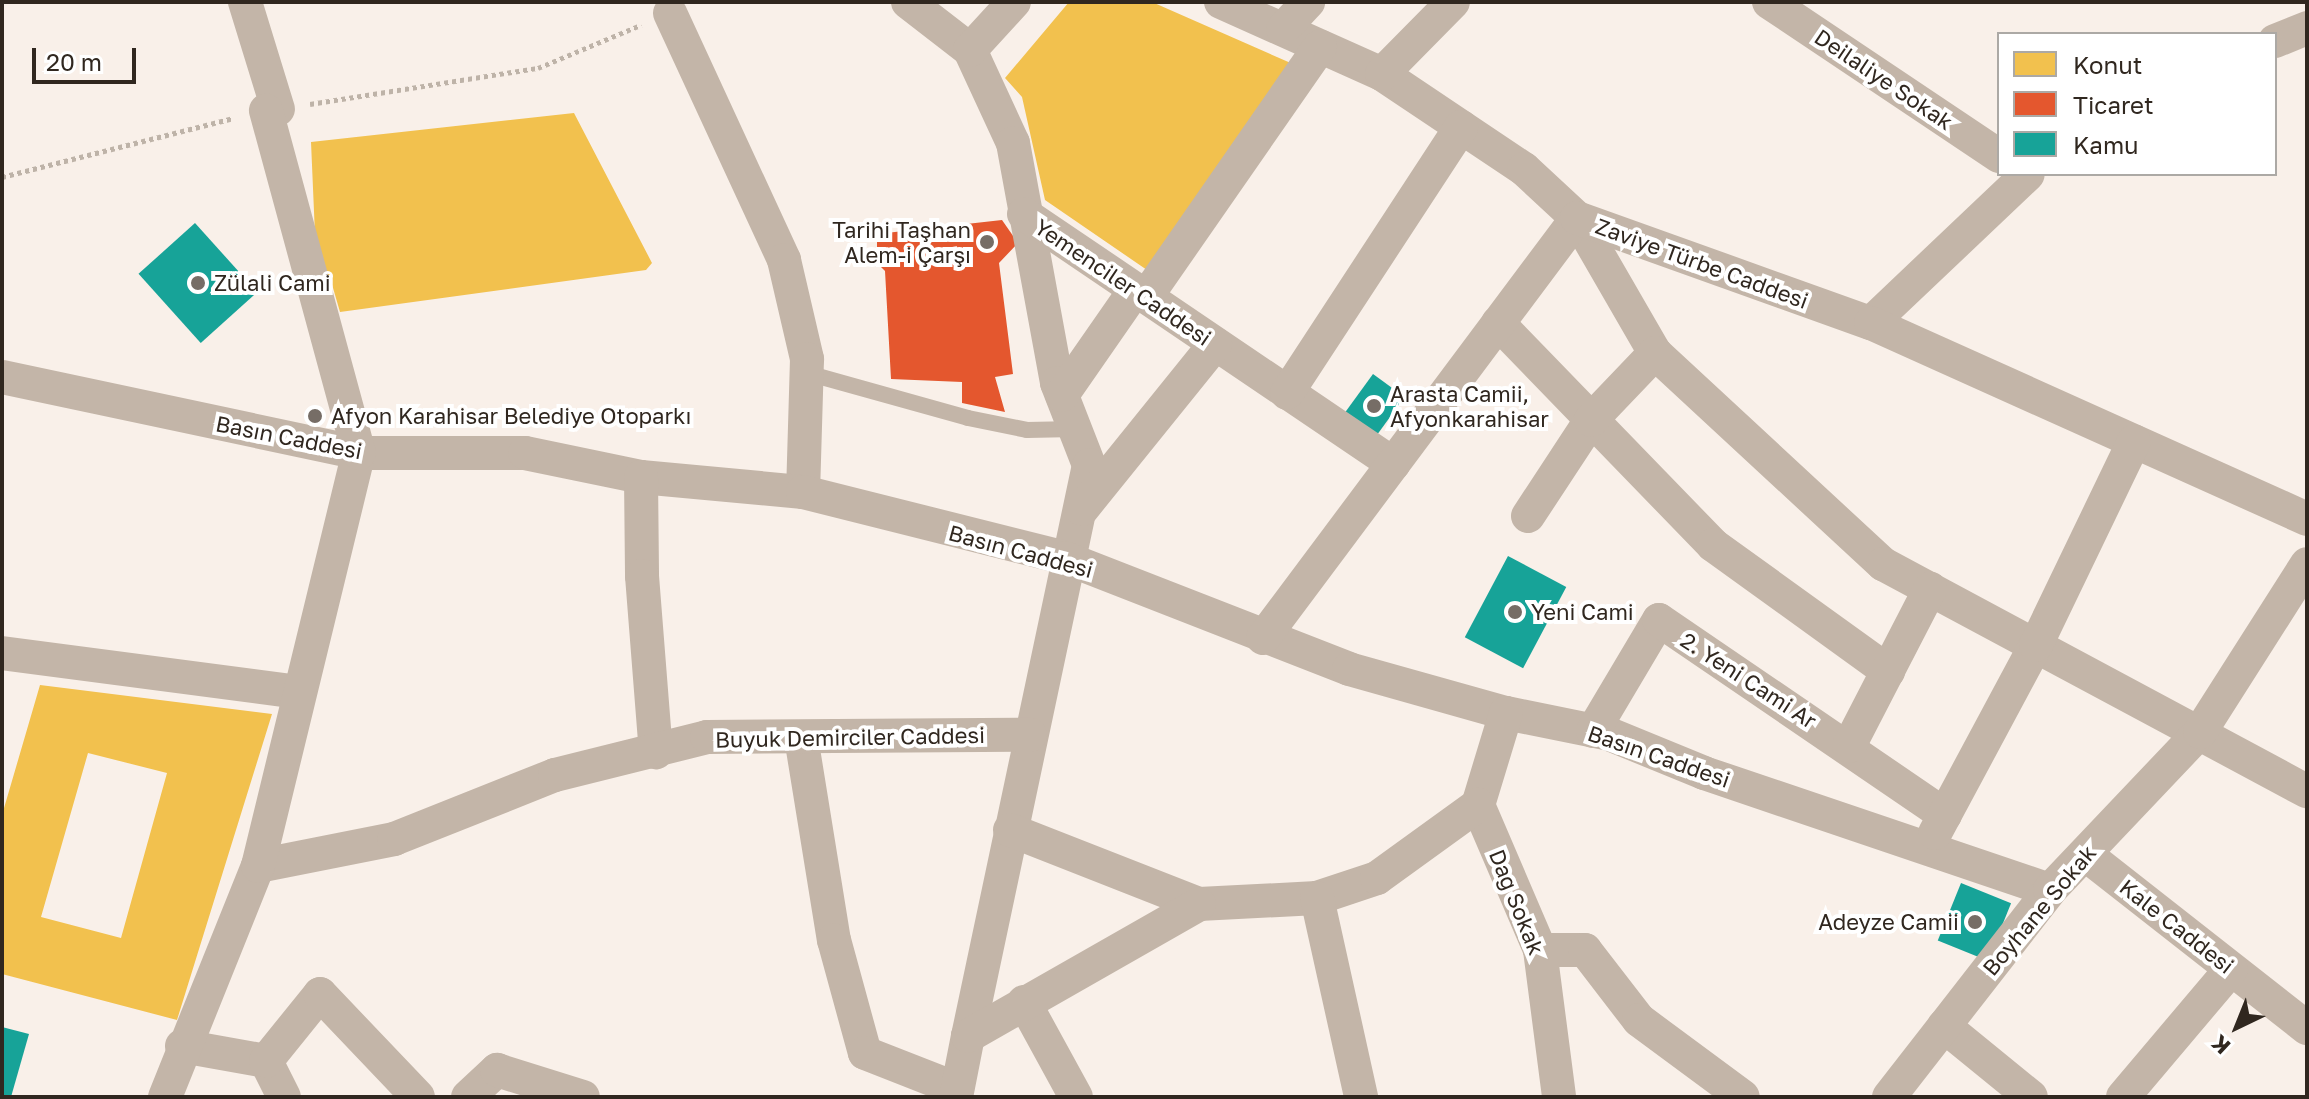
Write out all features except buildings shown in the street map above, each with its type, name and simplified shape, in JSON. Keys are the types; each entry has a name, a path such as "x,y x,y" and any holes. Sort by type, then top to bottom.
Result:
{"street":[{"path":"165,1097 182,1046 258,866 359,453 245,2"},
{"name":"Yemenciler Caddesi","path":"908,2 970,50 1013,143 1024,214 1393,464"},
{"path":"970,50 1014,2"},
{"path":"1221,2 1382,74 1524,169 1577,218 1655,353 1750,446 1883,564 2307,791"},
{"path":"1283,29 1308,2"},
{"path":"1382,74 1453,2"},
{"name":"Deilaliye Sokak","path":"1769,2 1997,155"},
{"path":"670,13 784,260 807,373 803,492"},
{"path":"2277,40 2307,28"},
{"path":"1062,395 1320,47"},
{"path":"1287,393 1461,127"},
{"path":"1871,323 2025,176"},
{"path":"801,737 834,940 865,1053 956,1093 1065,558 1089,465 1062,395 1024,214"},
{"name":"Zaviye Türbe Caddesi","path":"1263,638 1577,218 1871,323 2307,519"},
{"path":"1498,323 1713,545 1888,671"},
{"path":"1076,517 1215,344"},
{"path":"1528,516 1591,420 1655,353"},
{"name":"Basın Caddesi","path":"2,377 359,453 525,453 641,477 803,492 1065,558 1263,638 1349,669 1506,713 1593,731 2050,890"},
{"path":"1927,847 2036,645 2134,441"},
{"path":"641,477 642,576 656,752"},
{"name":"Boyhane Sokak","path":"1889,1097 2050,890 2200,732 2307,564"},
{"path":"1849,746 1930,589"},
{"name":"2. Yeni Cami Ar","path":"1593,731 1659,620 1849,746 1945,815"},
{"path":"2,653 299,692"},
{"path":"1010,830 1199,904 1317,898 1377,878 1478,805 1506,713"},
{"name":"Buyuk Demirciler Caddesi","path":"258,866 394,839 555,775 707,737 1030,735"},
{"name":"Dag Sokak","path":"1478,805 1540,950 1559,1097"},
{"name":"Kale Caddesi","path":"2085,854 2307,1028"},
{"path":"1317,898 1361,1097"},
{"path":"968,1036 1199,904"},
{"path":"1540,950 1585,950 1639,1020 1724,1092"},
{"path":"2123,1097 2231,969"},
{"path":"266,1061 320,994 418,1097"},
{"path":"1024,1002 1076,1097"},
{"path":"1944,1026 2031,1097"},
{"path":"182,1046 266,1061"},
{"path":"266,1061 284,1097"},
{"path":"468,1097 497,1070 583,1097"}],"lane":[{"path":"807,373 968,418 1027,430 1075,429"}],"path":[{"path":"2,177 272,110 538,68 670,13"}],"place":[{"name":"Tarihi Taşhan Alem-i Çarşı","path":"987,242"},
{"name":"Zülali Cami","path":"198,283"},
{"name":"Arasta Camii, Afyonkarahisar","path":"1374,406"},
{"name":"Afyon Karahisar Belediye Otoparkı","path":"315,416"},
{"name":"Yeni Cami","path":"1515,612"},
{"name":"Adeyze Camii","path":"1975,922"}]}
